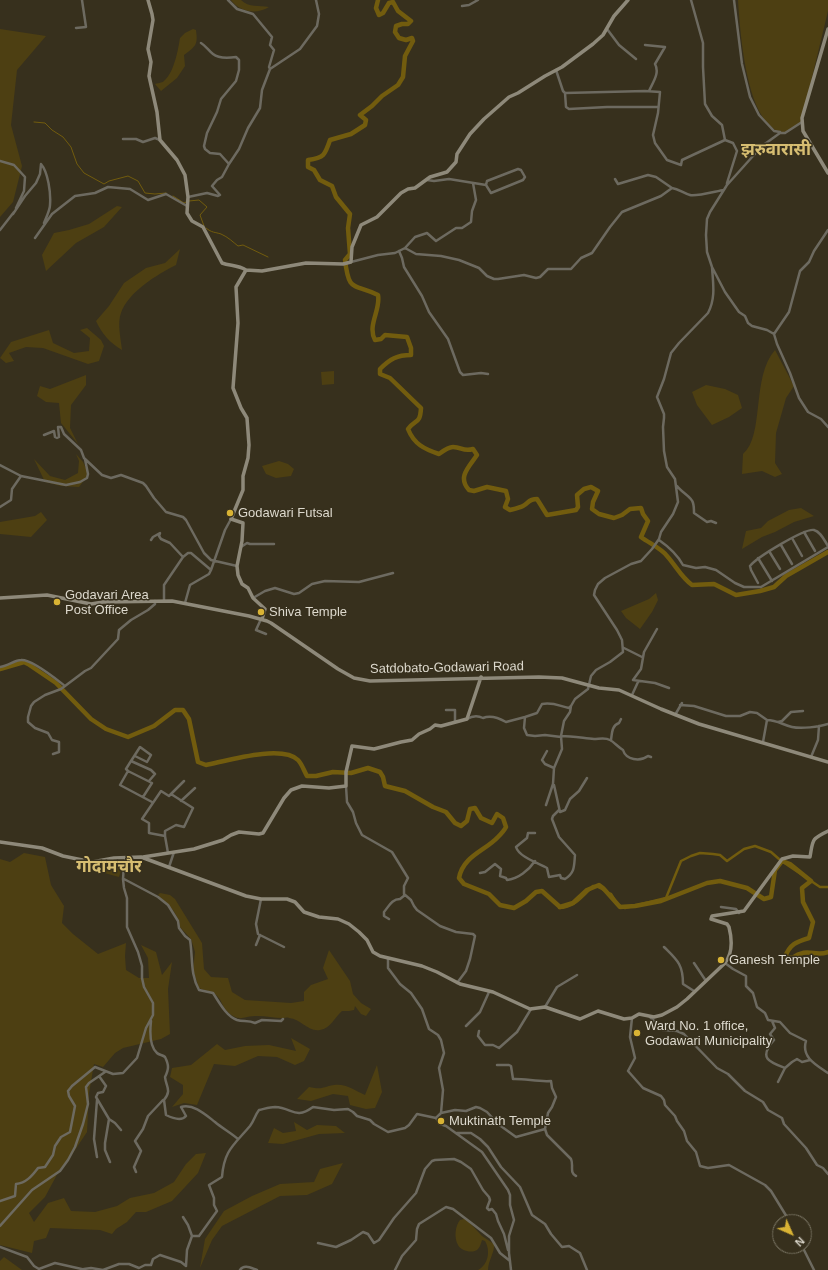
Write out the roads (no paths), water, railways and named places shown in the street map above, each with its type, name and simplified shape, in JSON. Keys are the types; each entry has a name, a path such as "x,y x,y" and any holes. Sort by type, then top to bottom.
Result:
{"street":[{"path":"76,28 86,27 82,0"},
{"path":"148,0 153,20 148,49 151,62 149,76 157,112 160,140"},
{"path":"35,238 52,214 75,196 95,193 108,187 130,189 148,200 166,194 188,202 207,193 218,196 219,193 213,189 212,186 222,177 239,149 248,128 260,108 262,90 270,69 269,67 274,50 270,45 272,37 253,14 237,9 228,0"},
{"path":"270,69 300,49 317,26 319,14 316,0"},
{"path":"462,6 469,5 478,0"},
{"path":"349,262 352,247 361,225 377,217 401,193 408,189 415,188 430,177 447,172 456,162 457,154 476,127 509,97 518,93 544,76 562,68 593,44 603,35 614,16 628,0"},
{"path":"691,0 703,43 702,67 705,104 712,116 722,125 726,140"},
{"path":"734,0 742,64 750,97 759,116 774,131 780,133 785,133 802,122"},
{"path":"607,29 619,45 636,59"},
{"path":"828,29 805,105 802,122 803,131 828,174"},
{"path":"200,44 206,46 214,56 236,58 239,60 239,70 236,81 221,99 217,112 207,133 204,146 210,153 220,154 229,164"},
{"path":"645,45 665,47 655,64 658,70 649,91"},
{"path":"556,70 565,93 566,107 569,109 607,106 658,107"},
{"path":"565,93 660,92 657,120 653,135 655,143 670,162 681,165 682,160 726,140 733,142 737,151 727,185"},
{"path":"780,133 762,146 727,185 710,212 706,235 707,252 712,267 725,292 739,312 745,316 748,323 752,326 767,330 774,334 799,398 808,412 821,419 828,427"},
{"path":"123,139 143,142 155,138 160,140 177,160 185,175 188,202 187,213 192,221 202,227 222,263 241,266 246,270 262,271 306,263 342,264 378,255 399,252 415,237 427,233 436,241 456,228 462,228 471,222 472,211 476,200 472,183"},
{"path":"0,161 14,165 25,176 24,191 13,214"},
{"path":"0,230 25,196 36,184 40,174 40,164 44,168 47,177 51,206 44,226"},
{"path":"426,180 434,181 449,179 486,185 491,193 523,180 525,177 524,173 518,169 487,181 486,185"},
{"path":"614,180 618,184 648,175 656,177 672,188 681,190 691,196 724,190"},
{"path":"405,248 416,254 441,256 459,260 479,268 487,276 494,279 524,275 536,278 548,269 571,269 581,258 592,253 622,212 661,196 672,188"},
{"path":"774,334 790,312 800,271 809,262 814,251 828,230"},
{"path":"399,252 404,267 422,296 428,312 448,340 460,372 463,375 481,373 488,374"},
{"path":"712,267 714,294 708,313 671,353 664,380 657,397 664,418 663,438 666,462 675,483 682,493 691,498 694,505 694,513 707,522 711,521 716,523"},
{"path":"184,604 190,585 208,574 211,570 225,530 243,490 243,476 248,458 249,445 247,418 241,408 233,388 238,323 236,287 246,270"},
{"path":"0,465 21,476 66,485 80,482 87,478 88,474 81,450 64,434 61,427 58,427 57,438 55,437 54,431 44,435"},
{"path":"84,458 102,475 111,478 121,475 146,486 166,512 182,517 186,520 204,554 211,560 237,566"},
{"path":"0,508 11,500 12,489 21,476"},
{"path":"642,657 624,648 617,630 594,595 598,584 605,578 631,564 641,561 659,540 661,532 673,514 678,502 675,483"},
{"path":"231,519 242,523 242,541 237,566 240,580 242,584 248,588 253,598 265,609 256,630 266,634"},
{"path":"659,540 674,551 683,565 696,568 705,567 716,570 735,583 744,587 761,587 828,547 820,533 815,530 804,532 758,558 750,566 758,583"},
{"path":"804,532 814,551"},
{"path":"151,540 160,533 161,539 170,543 183,557"},
{"path":"792,538 802,556"},
{"path":"240,547 247,543 274,544"},
{"path":"780,545 792,564"},
{"path":"769,551 780,569"},
{"path":"164,601 164,585 183,557 190,552 211,570"},
{"path":"758,558 772,581"},
{"path":"253,598 265,591 275,588 294,594 299,593 312,584 325,581 359,582 393,573"},
{"name":"Satdobato-Godawari Road","path":"0,598 47,595 85,604 164,601 261,619 271,623 346,674 360,680 556,677 589,686 619,690 699,724 828,762"},
{"path":"53,754 59,752 60,742 52,740 48,734 35,728 28,722 31,706 34,702 46,694 61,689 91,668 118,639 120,630 131,620 148,610 155,604 155,601"},
{"path":"657,628 642,657 641,669 633,680 638,682 655,683 669,688"},
{"path":"546,805 553,784 554,768 562,749 561,736 564,721 570,712 571,706 575,699 588,689 591,676 596,670 623,652 624,648"},
{"path":"0,667 8,666 19,660 27,660 65,686"},
{"path":"467,719 481,677"},
{"path":"632,695 638,682"},
{"path":"456,983 466,971 475,936 456,932 440,926 417,910 411,900 405,895 403,890 408,878 392,852 362,835 356,824 353,812 347,802 346,772 352,746 374,749 412,740 419,734 435,725 441,726 455,723 472,716 499,718 506,722 537,713 542,704 551,703 569,708 571,706"},
{"path":"675,715 681,704 694,706 726,716 740,716 750,712 757,713 767,720 774,720 794,728 828,724"},
{"path":"446,710 455,710 455,723"},
{"path":"778,722 782,721 791,712 803,711"},
{"path":"525,717 524,728 527,735 545,735 552,737 577,736 592,739 605,738 611,740 617,747 633,759 643,759 648,756 651,757"},
{"path":"611,740 613,728 621,719"},
{"path":"763,742 767,720"},
{"path":"810,757 818,740 819,726"},
{"path":"602,742 605,738"},
{"path":"135,756 147,762 151,755 140,747 126,769 128,771 120,785 152,802"},
{"path":"547,751 542,760 545,764 554,768"},
{"path":"131,760 151,770 155,774 149,781"},
{"path":"128,771 152,783 143,797"},
{"path":"559,810 560,812 565,810 570,799 579,791 586,778"},
{"path":"171,794 184,781"},
{"path":"553,784 559,810"},
{"path":"0,842 42,848 63,856 92,862 114,858 141,857 194,849 223,840 239,832 258,834 263,833 284,798 291,790 298,787 330,788 346,785"},
{"path":"181,801 195,788"},
{"path":"165,836 149,833 149,823 142,819 161,790 169,796 171,794 193,808 184,827 176,825 165,831 168,853"},
{"path":"535,833 528,833 527,838 516,847 519,853 547,868 549,877 560,876 561,878 565,879 573,873 575,855 559,837 552,819 559,810"},
{"path":"141,857 246,896 295,902 304,912 344,921 360,932 367,940 373,952 378,955 388,959 422,966 437,972 456,983 498,994 532,1009 544,1007 580,1019 598,1011 620,1018 632,1018 639,1014 649,1016 662,1014 677,1007 725,963 730,956 731,950 729,927 727,924 711,919 711,917 739,912 745,909 782,859 793,856 810,857 812,842 818,836 828,831"},
{"path":"169,868 174,852"},
{"path":"126,857 123,879 127,898 127,927 141,959 144,987 153,1003 153,1015 150,1030 153,1046 158,1054 165,1057 168,1066 168,1070 164,1077 169,1090 164,1100 148,1116 143,1129 135,1142 141,1151 134,1168 136,1172"},
{"path":"480,872 485,872 494,864 501,869 500,876 506,878 507,880 512,879 531,868 535,861"},
{"path":"123,879 158,897 172,910 178,921 179,928 190,940 193,958 192,968 195,982 199,990 213,994 226,1012 236,1020 248,1020 256,1023 262,1020 281,1021 283,1019"},
{"path":"389,919 384,916 384,912 392,902 405,895"},
{"path":"261,899 256,924 258,934 284,946"},
{"path":"721,907 736,909 739,912"},
{"path":"256,945 260,935"},
{"path":"664,947 679,962 683,972 684,986 694,992"},
{"path":"388,959 388,968 400,984 411,993 422,1010 429,1029 438,1035 441,1040 444,1053 439,1068 443,1090 441,1113"},
{"path":"694,963 706,981"},
{"path":"725,963 746,976 746,986 752,993 757,1007 765,1013 768,1020 780,1022 790,1033 806,1042 804,1048 810,1060 828,1073"},
{"path":"544,1007 557,988 577,975"},
{"path":"466,1026 480,1012 489,992"},
{"path":"479,1031 478,1036 486,1044 493,1045 498,1048 517,1032 532,1009"},
{"path":"649,1016 663,1030 677,1031 684,1034 717,1068 728,1074 745,1091 763,1102 768,1110 782,1118 784,1124 806,1148 816,1165 823,1168 828,1174"},
{"path":"632,1018 630,1037 635,1058 628,1071 643,1088 661,1096 665,1105 675,1116 684,1131 687,1141 696,1152 700,1166 708,1168 729,1165 765,1185 771,1191 785,1214"},
{"path":"0,1201 14,1196 16,1184 23,1183 33,1176 38,1168 45,1167 53,1155 55,1146 61,1137 70,1132 76,1106 69,1096 68,1091 72,1086 95,1068 113,1074 123,1073 137,1058 146,1028 151,1021"},
{"path":"772,1021 775,1028 770,1034 774,1040 768,1047 767,1058 770,1062 785,1068"},
{"path":"778,1082 785,1068 792,1062 797,1059 802,1062 810,1060"},
{"path":"497,1065 511,1066 513,1079 529,1079 538,1082 551,1081 556,1097 548,1112 545,1128 547,1136 571,1159 573,1163 573,1174 576,1176"},
{"path":"0,1226 32,1190 60,1171 68,1160 75,1147 88,1104 86,1087 105,1071"},
{"path":"97,1157 94,1138 96,1097 98,1093 103,1092 106,1086 99,1076"},
{"path":"97,1100 109,1119 115,1123 120,1130"},
{"path":"164,1100 166,1115 169,1117 178,1119 184,1118 186,1116 181,1107 186,1106 208,1115 238,1139"},
{"path":"192,1236 199,1236 209,1220 217,1213 217,1209 213,1203 213,1193 209,1185 222,1177 224,1160 238,1139 250,1126 259,1110 274,1107 300,1114 313,1107 334,1110 348,1109 357,1116 370,1120 388,1132 404,1128 409,1125 417,1114 436,1118 440,1124 446,1126 482,1152 508,1190 514,1220 509,1236 511,1270"},
{"path":"436,1118 441,1113 455,1110 466,1111 476,1107 487,1112 498,1124 516,1138 545,1128"},
{"path":"109,1119 105,1150 110,1162"},
{"path":"456,1133 471,1133 488,1147 501,1167 520,1187 532,1215 545,1224 562,1247 569,1246 580,1253 587,1270"},
{"path":"318,1243 336,1247 363,1232 368,1234 374,1243 379,1240 394,1218 416,1192 428,1164 435,1160 454,1159 471,1169 483,1190 489,1197 490,1200 487,1208 488,1210 492,1209 496,1214 504,1234 509,1253"},
{"path":"395,1270 402,1256 416,1240 419,1224 446,1207 453,1209 491,1238 500,1253 510,1261"},
{"path":"0,1246 26,1257 39,1269 55,1263 86,1270 91,1268 103,1270 119,1264 129,1264 139,1268 145,1265 151,1265 153,1259 160,1255 181,1262 186,1266 187,1250 192,1236 183,1217"},
{"path":"806,1254 814,1270"},
{"path":"240,1270 245,1266 257,1270"}],"waterway":[{"path":"378,0 376,8 379,15 383,13 389,3 393,2 398,11 411,21 408,24 396,26 395,32 399,38 406,40 412,38 413,41 405,56 403,77 398,85 382,96 360,115 366,120 365,125 351,134 330,140 327,149 321,157 308,160 308,167 314,170 320,180 332,186 336,197 350,214 348,228 350,254 345,260 348,278 354,285 378,295 378,306 373,323 373,334 375,340 381,339 385,335 407,337 411,348 411,355 402,356 391,360 380,369 380,374 390,378 421,408 419,419 408,429 413,439 424,448 439,454 451,447 467,450 473,449 477,455 464,476 464,481 469,490 474,491 487,487 506,491 508,499 505,507 510,510 523,506 530,500 537,499 547,515 576,510 578,507 577,495 584,489 591,487 598,491 593,502 592,509 599,514 614,518 622,515 630,509 641,508 648,521 641,537 665,553 692,585 714,584 736,595 760,591 774,587 786,576 828,552"},
{"path":"34,122 45,123 52,130 63,137 71,147 77,164 84,173 104,184 109,181 128,176 138,181 145,193 166,193"},
{"path":"173,196 184,203 186,202"},
{"path":"189,201 199,200 207,207 200,215 204,226"},
{"path":"206,228 212,232 224,235 238,246 243,245 268,257"},
{"path":"0,669 24,662 28,664 56,683 91,719 106,729 128,737 154,726 175,710 183,710 189,719 198,762 206,765 240,757 267,753 280,753 290,755 298,760 307,776 316,776 333,772 351,773 368,768 380,772 385,786 405,791 433,807 446,812 455,823 461,826 467,821 470,809 475,808 481,818 492,823 497,814 503,818 506,827 493,842 475,854 465,864 461,870 459,878 464,884 489,894 500,905 514,908 526,901 536,892 542,891 560,907 573,903 587,890 599,885 620,907 635,906 661,901 707,883 720,881 747,888 764,899 771,897 775,870 782,861 790,864 811,881 802,888 803,902 813,922 809,938 791,946 785,957 792,958 802,953 819,954 828,952"},
{"path":"559,908 574,904 593,886 611,894 618,905 625,908 666,898 681,861 700,853 720,855 727,861 744,849 755,846 771,852 779,859"},
{"path":"783,862 820,887 828,887"}],"place":[{"name":"Godawari Futsal","path":"230,513"},
{"name":"Godavari Area Post Office","path":"57,602"},
{"name":"Shiva Temple","path":"261,612"},
{"name":"Ganesh Temple","path":"721,960"},
{"name":"Ward No. 1 office, Godawari Municipality","path":"637,1033"},
{"name":"Muktinath Temple","path":"441,1121"}],"district":[{"name":"झरुवारासी","path":"776,150"},
{"name":"गोदामचौर","path":"109,867"}]}
